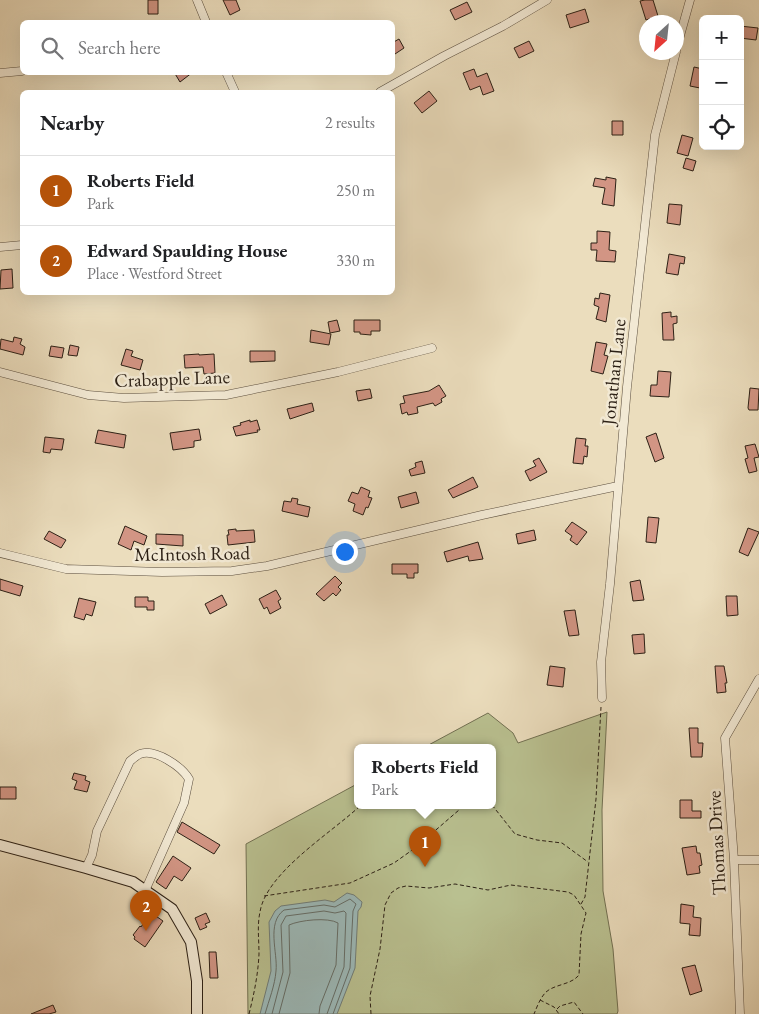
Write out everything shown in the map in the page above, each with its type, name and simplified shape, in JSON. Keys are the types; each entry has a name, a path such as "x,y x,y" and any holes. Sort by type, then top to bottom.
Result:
{"main road":[{"path":"0,845 133,882 172,909 190,942 196,981 197,1014"}],"street":[{"path":"197,0 205,20"},
{"path":"384,90 546,0"},
{"name":"Jonathan Lane","path":"684,22 690,0"},
{"name":"Jonathan Lane","path":"602,698 601,662 610,584 627,387 655,135 674,60"},
{"path":"0,73 20,71"},
{"path":"227,75 234,90"},
{"path":"0,247 20,245"},
{"name":"Crabapple Lane","path":"0,372 88,395 124,398 226,396 346,370 432,348"},
{"name":"McIntosh Road","path":"0,553 66,569 162,572 232,571 267,566 482,515 618,486"},
{"name":"Thomas Drive","path":"740,1014 734,860 725,738 759,679"},
{"path":"86,868 92,855 97,831 130,761 141,754 152,753 184,770 189,779 184,803 146,891"},
{"path":"734,860 759,860"}],"path":[{"path":"581,904 585,897 596,799 602,698"},
{"path":"249,1014 256,990 260,913 264,896 279,876 357,809"},
{"path":"264,896 350,883 394,863 416,848 459,809"},
{"path":"495,809 515,834 537,840 562,843 589,863"},
{"path":"371,1014 370,996 380,949 385,904 391,893 398,888 406,886 429,888 454,884 488,890 511,885 568,892 574,895 581,904 586,916 581,934 579,975 575,980 552,988 540,1000 534,1014"},
{"path":"540,1000 557,1009 559,1014"},
{"path":"557,1009 560,1006 574,1002 583,1014"}],"green space":[{"path":"607,712 602,810 603,891 613,949 617,1014 248,1014 246,844 354,786 354,809 496,809 496,744 430,744 488,713 513,733 518,743"}],"water":[{"path":"347,893 354,895 362,902 358,911 355,968 337,1014 260,1014 271,971 269,922 275,911 281,906 325,900 334,902"}],"building":[{"path":"148,0 158,0 158,14 148,14"},
{"path":"223,0 236,0 240,10 230,15"},
{"path":"653,0 658,15 644,15 640,1"},
{"path":"467,2 472,12 455,20 450,10"},
{"path":"585,9 589,22 570,28 566,15"},
{"path":"744,26 758,28 756,40 744,38"},
{"path":"399,39 404,48 395,54 395,41"},
{"path":"529,41 534,51 519,58 514,48"},
{"path":"694,67 699,68 699,88 690,86"},
{"path":"474,69 477,77 487,73 494,91 483,95 480,86 470,90 463,73"},
{"path":"176,75 189,75 180,82"},
{"path":"429,91 437,101 422,113 414,103"},
{"path":"612,121 623,121 623,135 612,135"},
{"path":"682,135 693,138 688,156 677,153"},
{"path":"686,158 696,161 693,171 683,168"},
{"path":"606,177 616,179 614,206 602,204 605,188 593,186 595,178 606,180"},
{"path":"669,204 682,205 680,225 667,223"},
{"path":"597,231 610,232 609,250 616,251 615,262 596,261 597,250 591,250 591,243 597,243"},
{"path":"669,254 685,257 684,264 680,263 678,275 666,273"},
{"path":"12,269 13,288 0,289 1,270"},
{"path":"600,293 610,295 606,322 596,319 599,307 594,305 595,298 599,299"},
{"path":"671,312 671,317 677,316 677,323 673,324 674,340 663,340 662,313"},
{"path":"337,320 340,331 330,333 328,322"},
{"path":"354,320 380,320 380,331 371,331 371,335 354,332"},
{"path":"311,330 331,334 329,345 310,342"},
{"path":"14,337 22,339 20,344 25,347 23,355 0,349 1,339 13,342"},
{"path":"596,342 607,344 604,355 608,356 603,374 591,371"},
{"path":"70,345 79,347 77,356 68,355"},
{"path":"51,346 64,348 62,358 49,356"},
{"path":"126,349 133,351 131,356 143,360 140,370 121,365"},
{"path":"250,351 275,351 275,361 250,362"},
{"path":"214,354 215,373 204,374 203,367 185,368 184,355"},
{"path":"658,371 671,372 669,397 650,396 651,385 657,385"},
{"path":"439,385 446,396 441,399 442,402 435,406 433,403 417,407 418,413 408,415 407,412 402,414 400,404 405,403 403,396 429,391"},
{"path":"750,388 759,389 758,410 749,410 748,408"},
{"path":"370,389 372,398 358,401 356,391"},
{"path":"312,403 314,411 290,419 287,409"},
{"path":"250,420 250,422 257,420 260,430 236,436 233,427"},
{"path":"199,429 201,440 194,441 194,447 173,450 170,433"},
{"path":"98,430 126,435 124,448 95,443"},
{"path":"656,433 664,458 655,462 646,437"},
{"path":"45,437 64,439 62,450 51,449 50,453 43,452"},
{"path":"576,438 586,439 585,446 588,446 587,457 584,456 583,464 573,463"},
{"path":"755,444 759,457 754,458 757,471 749,473 745,459 748,458 745,446"},
{"path":"539,458 547,472 530,481 525,471 536,466 533,461"},
{"path":"422,461 425,473 411,476 409,470 416,467 415,463"},
{"path":"473,477 478,487 453,498 448,490"},
{"path":"361,487 370,491 368,497 372,498 363,515 353,511 355,504 348,501 352,492 358,494"},
{"path":"416,492 419,503 401,508 398,497"},
{"path":"292,498 298,499 297,504 310,507 308,517 282,511 284,501 291,502"},
{"path":"648,517 659,518 656,543 646,542"},
{"path":"572,522 587,532 577,545 570,540 572,536 565,531"},
{"path":"125,526 147,536 144,545 134,541 131,550 118,544"},
{"path":"748,528 759,532 748,556 739,552"},
{"path":"236,529 236,531 254,530 255,542 228,545 228,530"},
{"path":"534,530 536,540 518,544 516,534"},
{"path":"49,531 66,540 61,548 44,539"},
{"path":"156,534 183,535 183,546 156,544"},
{"path":"478,542 483,559 469,561 468,556 447,562 444,552"},
{"path":"392,564 418,564 418,573 414,573 414,578 407,578 407,574 392,574"},
{"path":"335,576 342,583 338,587 341,590 336,596 333,593 324,601 316,594"},
{"path":"0,579 23,586 20,596 0,590"},
{"path":"640,580 644,600 633,601 630,582"},
{"path":"276,590 281,599 278,601 281,608 270,614 267,607 264,609 259,599"},
{"path":"222,595 227,605 210,614 205,604"},
{"path":"726,596 737,596 738,615 727,616"},
{"path":"135,597 148,597 148,601 154,601 154,610 147,610 147,607 135,607"},
{"path":"79,598 96,602 92,616 86,614 84,620 74,617"},
{"path":"575,610 579,635 569,636 564,611"},
{"path":"644,634 645,653 634,654 632,635"},
{"path":"550,666 565,668 563,687 547,685"},
{"path":"715,666 724,666 727,683 725,683 726,692 717,693"},
{"path":"689,728 698,728 698,743 703,743 702,757 691,757"},
{"path":"74,773 86,776 85,780 90,782 87,792 74,789 77,781 72,779"},
{"path":"0,787 16,787 16,799 0,799"},
{"path":"680,800 692,800 692,811 701,811 701,818 680,818"},
{"path":"182,822 220,845 214,854 177,832"},
{"path":"696,846 697,853 700,853 702,865 699,866 700,873 687,875 682,848"},
{"path":"173,856 191,868 182,881 174,876 166,889 156,882"},
{"path":"681,904 694,906 693,917 701,918 700,936 689,935 690,924 680,923"},
{"path":"206,913 210,922 205,924 207,927 200,930 195,918"},
{"path":"153,914 163,921 145,947 134,939 133,935 147,918 149,919"},
{"path":"209,952 216,952 218,978 210,978"},
{"path":"695,965 702,991 690,995 682,968"},
{"path":"53,1005 56,1012 31,1014"}],"place":[{"name":"Roberts Field","path":"425,867"},
{"name":"Edward Spaulding House","path":"146,931"}]}
